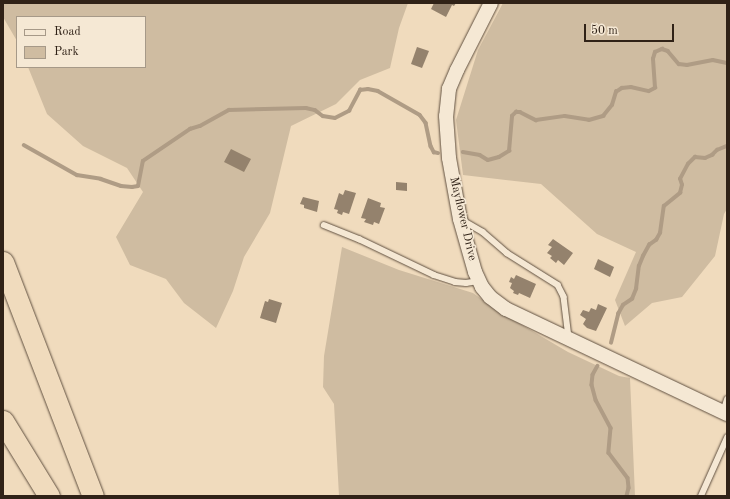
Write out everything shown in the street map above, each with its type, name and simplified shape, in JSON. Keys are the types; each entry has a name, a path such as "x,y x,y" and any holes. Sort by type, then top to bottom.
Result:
{"highway":[{"path":"3,262 93,496"},
{"path":"3,421 49,496"}],"street":[{"name":"Mayflower Drive","path":"491,3 449,89 446,116 449,158 460,219 479,281 490,297 506,309 570,340 726,409"}],"lane":[{"path":"460,219 483,232 513,257 558,285 564,297 570,340"},
{"path":"324,224 434,275 455,282 466,283 479,281"},
{"path":"700,496 727,438"}],"green space":[{"path":"3,3 408,3 399,28 390,68 360,80 336,104 291,126 270,213 244,257 233,291 216,328 184,303 166,279 130,265 116,237 143,192 127,168 83,146 47,114 28,68 146,68 146,16 16,16 16,39 3,17"},
{"path":"503,3 727,3 727,209 724,214 715,256 682,297 652,303 625,326 615,300 636,252 597,234 541,184 463,175 456,120 478,50"},
{"path":"342,247 399,270 473,293 498,311 568,352 619,376 630,378 635,496 339,496 334,404 323,387 324,356"}],"building":[{"path":"434,3 456,3 454,6 452,5 446,17 431,9"},
{"path":"417,47 429,51 422,68 411,64"},
{"path":"231,149 251,159 244,172 224,162"},
{"path":"396,182 407,183 407,191 396,190"},
{"path":"345,190 356,193 349,214 343,212 342,215 337,213 338,210 334,209 339,193 343,195"},
{"path":"303,197 319,201 317,212 304,208 304,205 300,204"},
{"path":"368,198 381,203 380,207 385,208 379,224 374,222 373,225 364,222 366,219 361,218"},
{"path":"553,239 573,253 564,265 558,260 556,263 550,258 552,256 547,253 552,247 548,245"},
{"path":"598,259 614,267 610,277 594,269"},
{"path":"516,275 536,284 530,298 519,293 518,295 513,293 514,291 510,288 512,283 509,282 511,277 514,279"},
{"path":"269,299 282,303 276,323 260,318 265,301 268,302"},
{"path":"598,304 607,308 596,331 587,328 583,324 586,319 580,315 583,310 589,312 591,308 596,310"}],"waterway":[{"path":"463,152 480,155 488,160 499,157 509,151 512,116 516,112 520,112 536,120 565,116 589,120 603,116 612,105 616,92 622,88 631,87 649,91 655,88 653,59 655,52 662,49 668,51 679,64 687,65 713,60 727,63"},
{"path":"24,145 77,175 101,179 121,186 132,187 138,186 143,161 190,129 200,126 229,110 306,108 315,110 323,116 335,118 349,111 360,90 368,89 378,91 420,115 426,123 431,146 434,152 438,153"},
{"path":"611,343 618,314 623,305 632,299 636,289 639,266 643,256 649,245 656,240 660,233 664,206 680,193 682,185 680,179 688,164 695,157 705,158 712,155 717,150 727,146"},
{"path":"598,366 593,375 592,385 596,400 611,428 609,453 628,478 629,488 627,496"}]}
